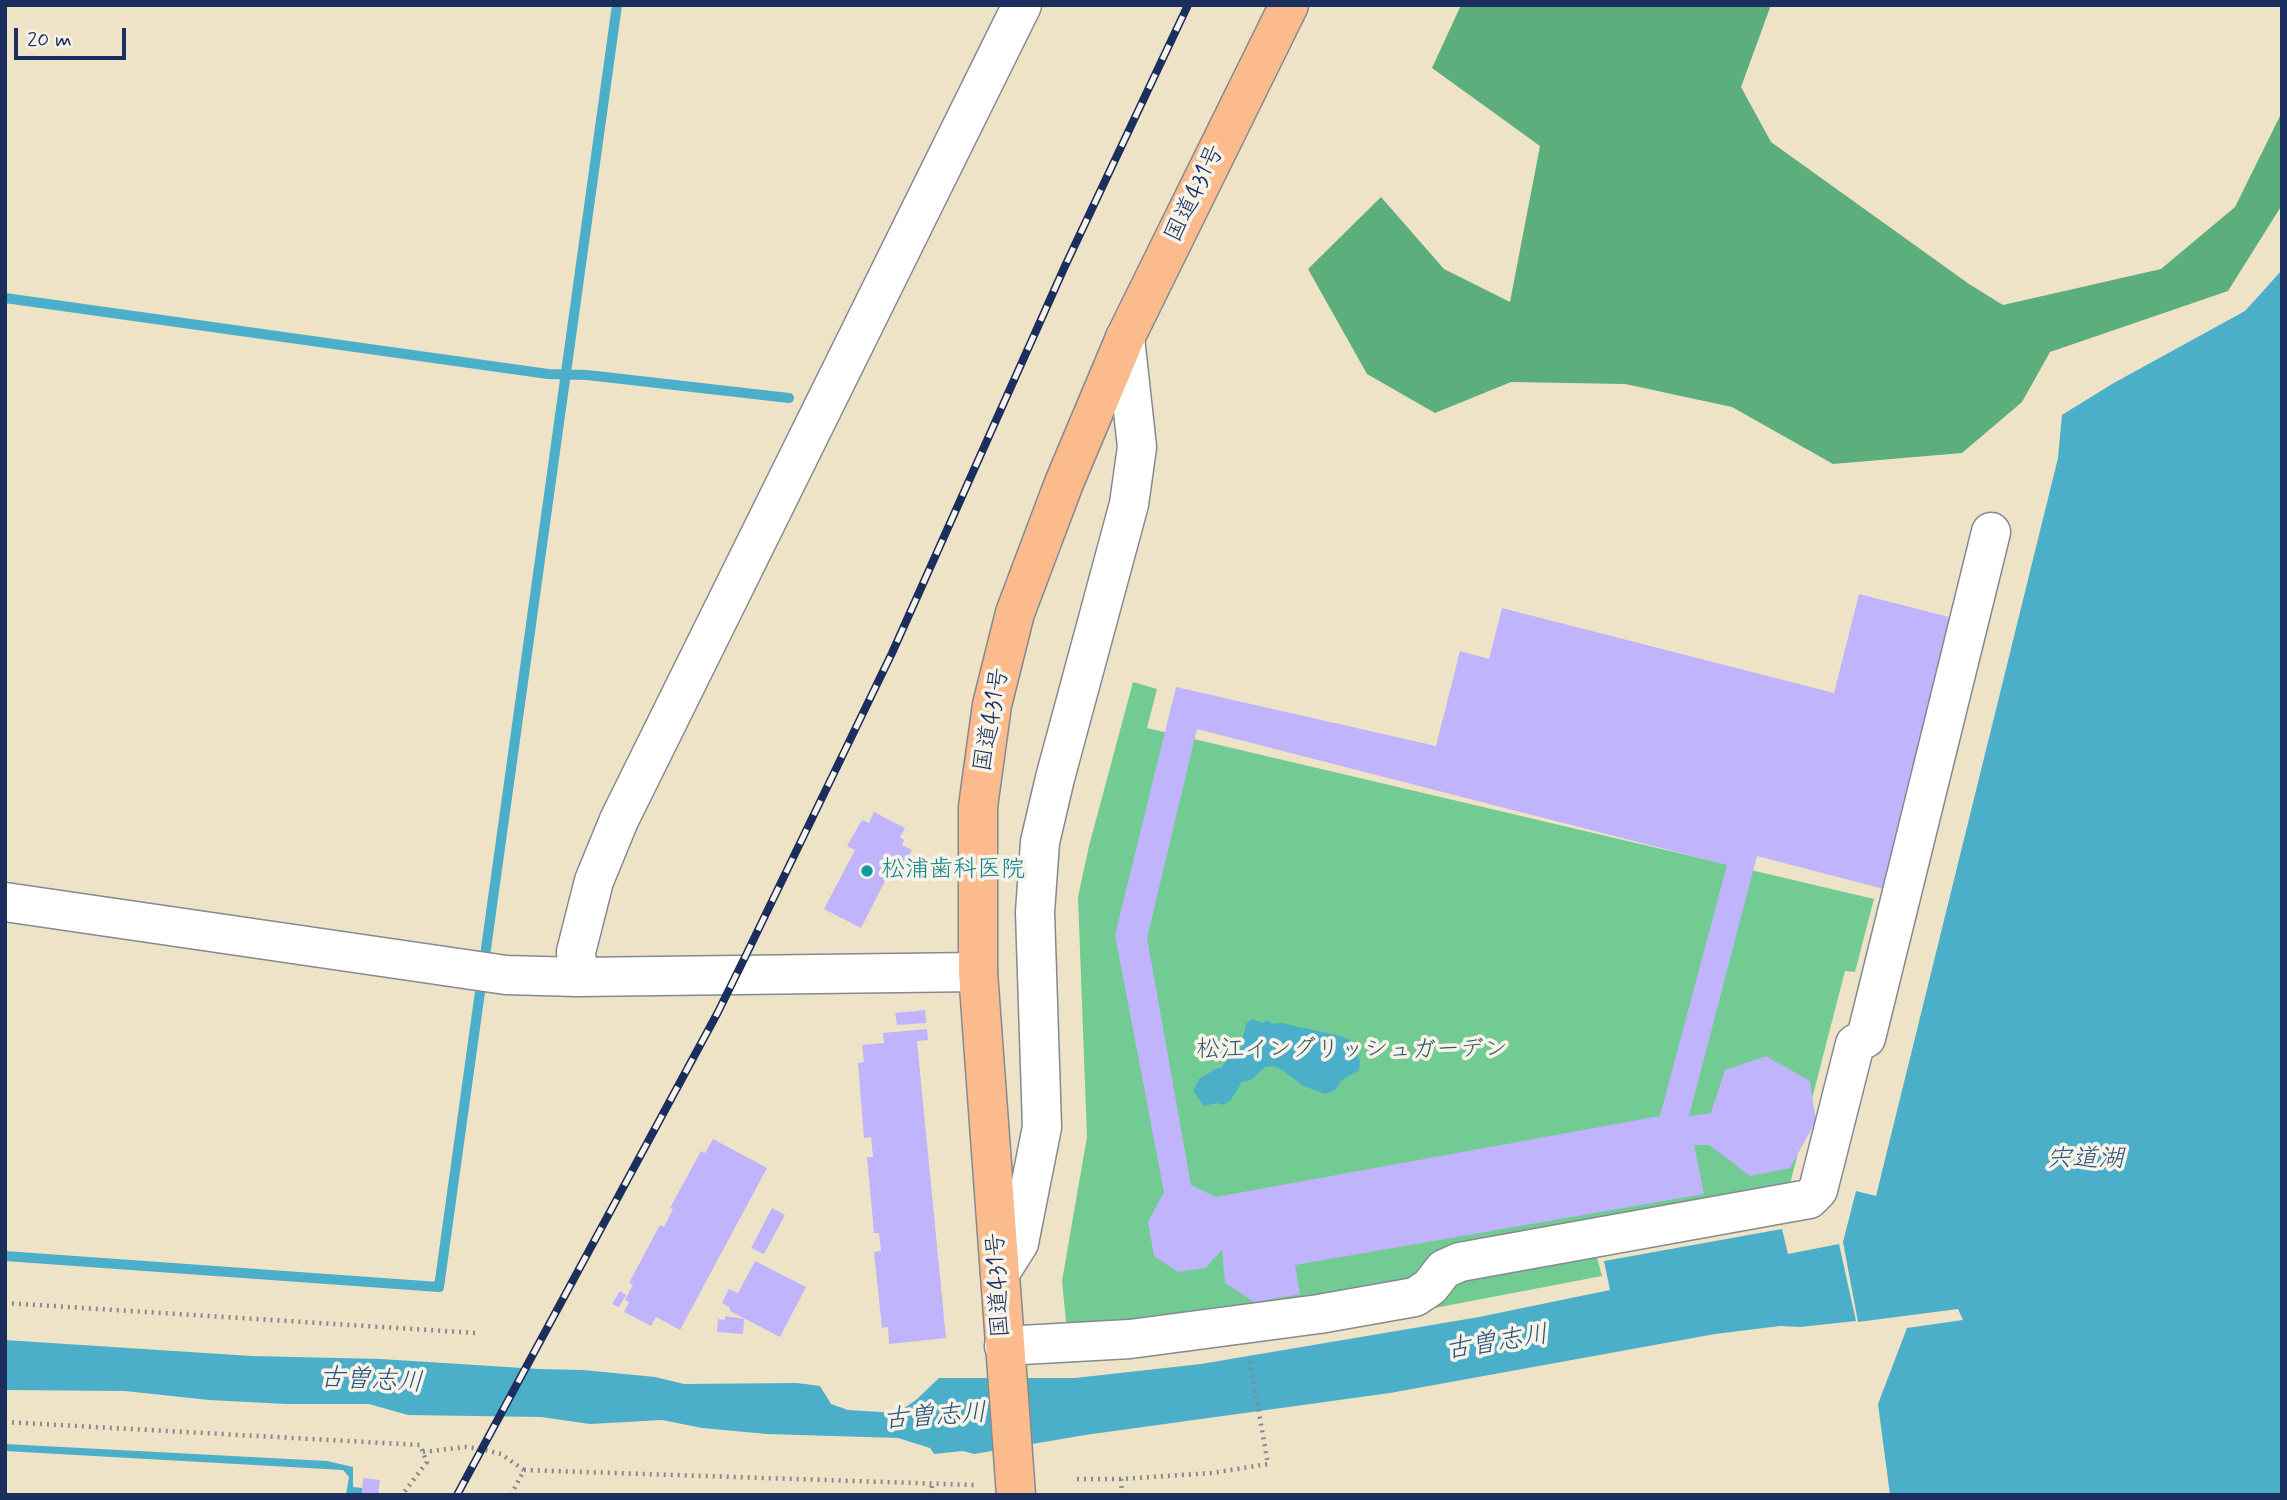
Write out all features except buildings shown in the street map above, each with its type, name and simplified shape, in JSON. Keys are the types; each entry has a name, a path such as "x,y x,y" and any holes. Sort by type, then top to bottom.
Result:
{"highway":[{"name":"国道431号","path":"1015,1486 978,972 978,807 992,705 1015,613 1064,482 1125,338 1289,5"}],"street":[{"path":"578,977 576,952 594,881 619,820 1022,5"},
{"path":"1000,1273 1019,1243 1042,1127 1035,912 1040,842 1129,504 1137,447 1125,338"},
{"path":"1004,1351 1130,1339 1319,1314 1415,1297 1430,1287 1444,1269 1460,1262 1809,1199 1818,1190 1855,1044 1866,1038 1991,532"},
{"path":"5,902 506,975 578,977 978,972"}],"path":[{"path":"5,1304 476,1333"},
{"path":"1077,1479 1212,1473 1268,1464 1248,1350"},
{"path":"5,1422 420,1445 426,1462 402,1495"},
{"path":"423,1452 466,1447 481,1449 502,1454 524,1470 975,1485"},
{"path":"511,1495 524,1470"},
{"path":"1122,1479 1122,1495"},
{"path":"931,1495 932,1485"}],"green space":[{"path":"1461,5 1771,5 1741,87 1771,142 1969,284 2003,305 2161,269 2235,207 2282,112 2282,205 2228,291 2050,352 2022,402 1962,453 1833,464 1732,407 1625,384 1511,382 1435,413 1367,374 1308,269 1381,197 1444,269 1510,302 1540,146 1432,68"},
{"name":"松江イングリッシュガーデン","path":"1133,682 1157,689 1147,728 1874,899 1855,972 1845,971 1790,1184 1595,1250 1602,1276 1283,1337 1070,1361 1062,1281 1087,1137 1078,897"}],"water":[{"name":"宍道湖","path":"2282,270 2282,1495 1890,1495 1878,1404 1907,1328 1963,1320 1958,1309 1858,1322 1843,1242 1856,1191 1876,1196 2058,458 2062,415 2112,384 2245,311"},
{"path":"1252,1019 1263,1023 1267,1020 1273,1024 1281,1023 1350,1040 1360,1062 1359,1070 1342,1080 1335,1090 1325,1094 1304,1086 1282,1070 1273,1066 1265,1067 1251,1080 1242,1082 1230,1101 1222,1105 1217,1103 1204,1106 1193,1091 1199,1079 1221,1068 1229,1056 1240,1051 1246,1024"},
{"name":"古曽志川","path":"1782,1229 1788,1254 1839,1244 1856,1321 1715,1334 1390,1393 1085,1435 974,1454 963,1451 934,1454 930,1448 898,1438 767,1434 702,1428 662,1420 590,1424 541,1417 408,1415 369,1404 209,1400 125,1391 5,1390 5,1340 251,1356 381,1359 583,1370 655,1377 684,1384 797,1383 820,1386 831,1404 848,1410 897,1413 916,1400 939,1378 1075,1378 1201,1364 1479,1317 1610,1290 1604,1261"},
{"path":"5,1444 327,1461 353,1467 353,1487 362,1488 364,1493 346,1495 349,1477 343,1470 5,1451"}],"waterway":[{"path":"5,1256 439,1287 617,5"},
{"path":"5,298 548,374 587,375 789,398"}],"railway":[{"path":"457,1495 718,1012 747,953 892,653 1065,266 1188,5"}],"place":[{"name":"松浦歯科医院","path":"867,871"}]}
